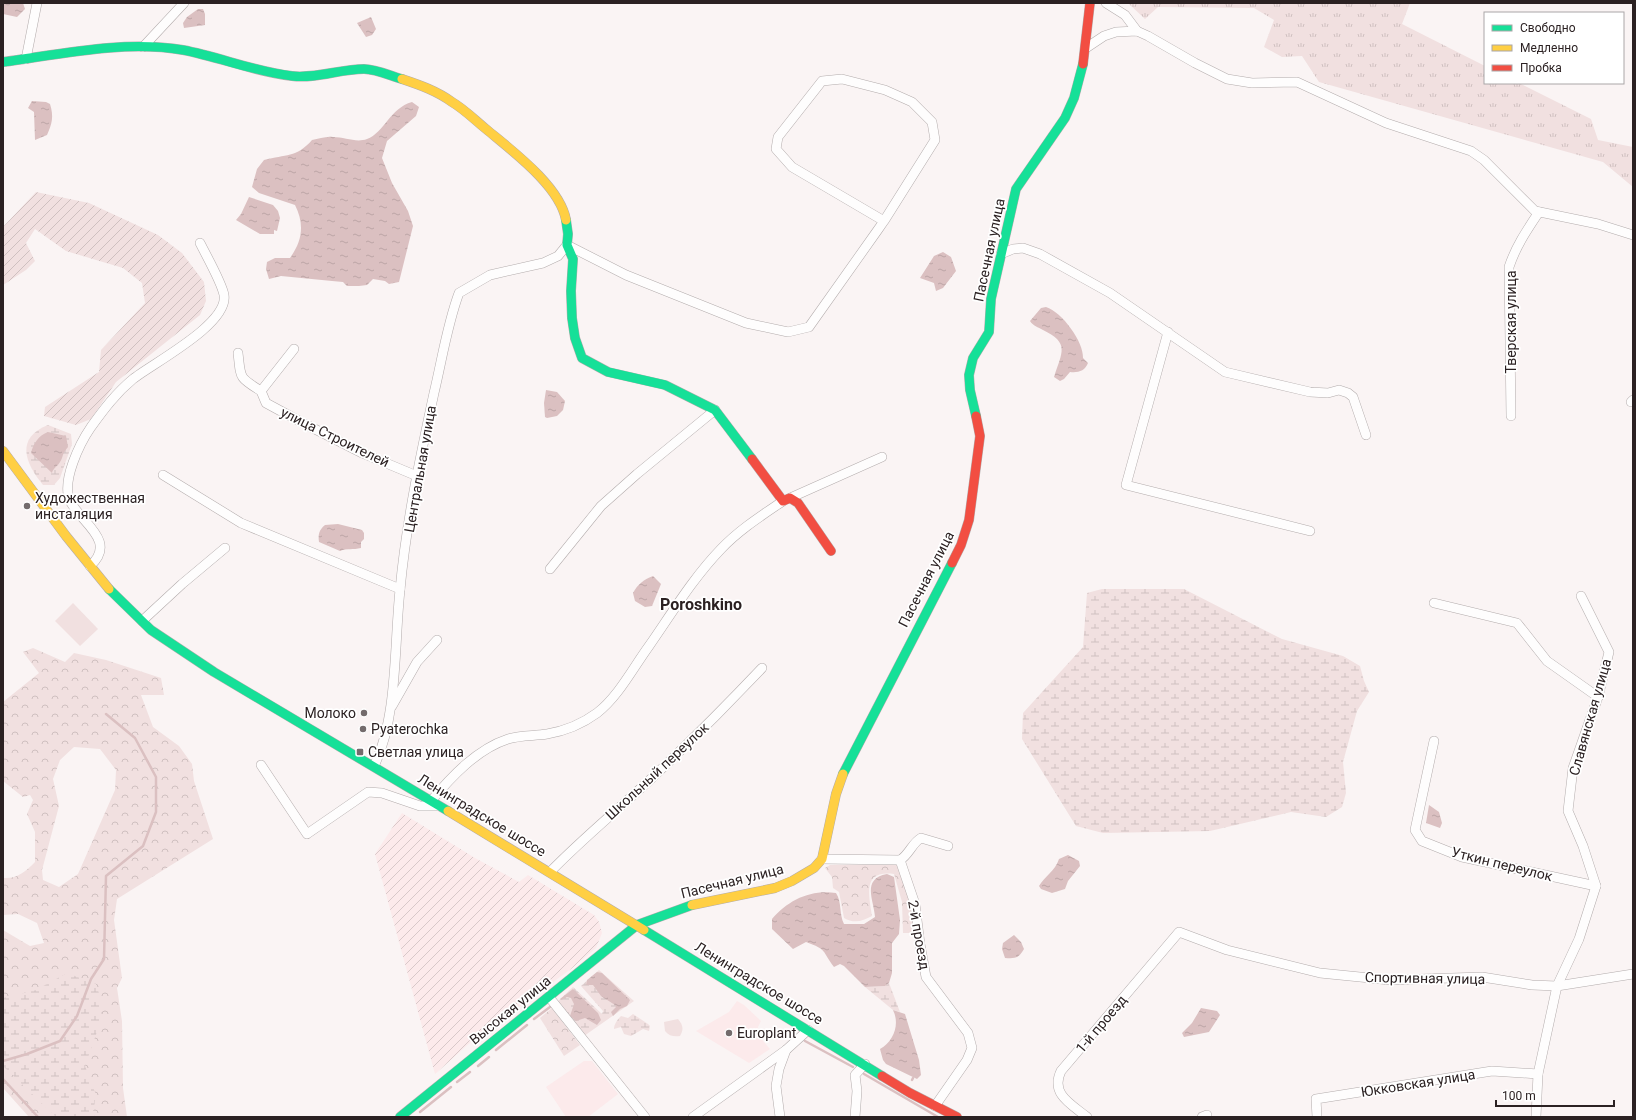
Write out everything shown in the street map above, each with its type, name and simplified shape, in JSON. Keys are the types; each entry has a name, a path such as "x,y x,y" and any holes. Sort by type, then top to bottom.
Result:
{"street":[{"path":"26,60 37,3"},
{"path":"143,47 184,3"},
{"name":"Пасечная улица","path":"637,925 697,903 775,888 792,882 814,868 822,859 836,794 843,773 961,545 966,532 969,520 980,436 969,375 973,358 989,332 991,299 1016,189 1065,118 1074,98 1086,48 1090,3"},
{"path":"1106,3 1125,15 1137,31"},
{"path":"1086,48 1104,36 1116,32 1137,31 1227,79 1252,82 1297,82 1386,123 1471,151 1484,160 1535,211 1598,224 1633,236"},
{"path":"3,62 112,47 143,47 182,50 214,57 271,74 301,77 365,69 403,79 428,88 453,102 542,178 556,198 565,215 568,234 567,245 573,259 571,291 572,318 575,338 582,358 608,372 665,385 715,410 787,500 798,503 831,551"},
{"path":"567,245 626,275 746,323 788,332 809,327 884,221 935,140 932,122 912,102 885,90 842,79 822,81 778,137 776,149 792,167 884,221"},
{"name":"Тверская улица","path":"1511,416 1509,267 1522,237 1539,212"},
{"path":"90,566 97,559 100,553 98,538 70,500 68,491 69,480 78,450 90,429 113,397 134,378 182,347 221,311 224,296 200,242"},
{"name":"Центральная улица","path":"374,766 381,752 390,708 400,589 417,476 444,350 460,294 490,275 543,263 558,256 567,245"},
{"path":"1001,254 1013,249 1023,248 1040,254 1110,293 1225,372 1310,392 1328,393 1339,390 1348,393 1353,397 1366,435"},
{"path":"1168,332 1126,485 1310,531"},
{"path":"260,391 294,349"},
{"name":"улица Строителей","path":"238,353 240,373 244,381 260,391 266,403 362,453 417,476"},
{"path":"550,569 601,506 637,474 715,410"},
{"name":"Ленинградское шоссе","path":"3,451 90,566 114,595 142,621 214,672 550,872 910,1093 957,1117"},
{"path":"261,765 307,834 368,792 382,793 420,806 435,803 442,787 479,755 494,745 509,739 567,729 582,722 602,709 621,686 695,580 721,549 753,521 787,500 882,457"},
{"path":"163,475 241,523 400,589"},
{"path":"142,621 182,584 225,548"},
{"name":"Славянская улица","path":"1581,596 1609,652 1598,697 1573,768 1568,811 1583,846 1596,886"},
{"path":"1434,603 1517,623 1546,661 1598,697"},
{"path":"390,708 417,662 438,640"},
{"name":"Школьный переулок","path":"550,872 572,849 659,772 762,668"},
{"name":"Уткин переулок","path":"1434,741 1415,830 1422,841 1462,857 1596,886"},
{"path":"822,859 900,860 906,855 915,841 921,838 948,846"},
{"name":"2-й проезд","path":"900,860 915,904 926,977 968,1033 972,1048 967,1060 935,1106"},
{"path":"1536,1117 1538,1074 1557,986 1579,939 1596,886"},
{"name":"Высокая улица","path":"400,1117 637,925"},
{"name":"Спортивная улица","path":"1179,932 1227,950 1320,973 1390,980 1482,977 1532,985 1557,986 1633,974"},
{"name":"1-й проезд","path":"1086,1117 1062,1096 1057,1089 1057,1080 1061,1072 1179,932"},
{"path":"549,997 644,1117"},
{"path":"694,1117 786,1050 808,1030"},
{"path":"780,1117 776,1086 779,1069 786,1050"},
{"path":"855,1117 857,1091 855,1075 865,1064"},
{"name":"Юкковская улица","path":"1317,1117 1316,1099 1492,1071 1538,1074"}],"shaded area":[{"path":"402,813 475,858 519,882 528,875 594,915 599,922 602,933 596,948 571,969 472,1041 435,1074 375,854"},
{"name":"Europlant","path":"737,1001 744,1005 761,1021 758,1027 758,1035 770,1049 749,1063 696,1031 729,1012"},
{"path":"584,1061 592,1061 618,1094 588,1117 566,1117 546,1087"}],"green space":[{"path":"1128,3 1410,3 1402,24 1484,65 1484,84 1521,84 1591,119 1598,140 1633,147 1633,187 1603,162 1319,82 1302,56 1282,57 1264,47 1274,20 1254,8 1158,7 1145,19"},
{"path":"36,192 89,203 158,235 182,253 204,282 206,301 200,315 116,382 91,419 76,425 44,416 45,407 99,372 101,350 145,303 142,283 123,268 66,251 35,229 26,243 35,261 26,270 3,285 3,227"},
{"path":"48,425 71,434 72,444 60,478 54,485 43,485 32,468 26,452 27,444 31,437 38,430"},
{"path":"1102,589 1184,589 1282,639 1343,656 1360,666 1369,692 1357,711 1343,762 1346,793 1342,807 1326,817 1291,812 1210,831 1103,833 1076,826 1022,739 1023,713 1083,647 1087,593"},
{"path":"73,603 98,629 80,646 55,621"},
{"path":"33,648 65,662 74,653 106,660 161,678 164,695 141,695 153,727 179,746 192,764 194,781 213,839 117,899 114,920 122,978 117,988 122,1021 123,1088 127,1117 29,1117 3,1088 3,930 30,946 44,943 37,923 18,914 3,915 3,878 17,876 28,869 35,862 35,832 27,814 33,800 30,795 23,797 3,781 3,702 39,673 23,652","holes":["74,747 100,749 116,770 115,790 78,874 59,887 43,880 42,870 59,806 53,779 60,760"]},
{"path":"830,865 899,865 909,894 916,933 903,933 902,902 894,874 884,874 877,876 872,880 869,892 872,916 858,921 851,921 844,918 839,892 833,888 832,877 825,868"},
{"path":"599,970 634,1001 584,1036 569,1019 558,1001 573,987 602,1014 603,1011 581,986"},
{"path":"67,973 96,984 103,1006 99,1026 85,1066 96,1095 93,1113 95,1117 56,1117 3,1066 3,998 36,990"},
{"path":"889,983 900,1012 893,1010 865,987 885,986"},
{"path":"552,1008 580,1045 564,1056 540,1018"},
{"path":"633,1014 650,1026 649,1031 643,1029 631,1036 624,1034 621,1027 614,1029 615,1023 621,1016 628,1018"},
{"path":"678,1019 682,1027 680,1036 670,1035 665,1031 664,1022"}],"water":[{"path":"3,3 23,3 25,9 17,17 3,14"},
{"path":"198,9 203,9 205,14 205,25 184,28 183,23 187,17"},
{"path":"371,17 376,29 372,35 366,37 357,23"},
{"path":"32,101 46,102 50,104 52,113 51,124 47,135 35,140 34,112 28,108"},
{"path":"412,102 419,107 416,116 387,141 382,158 392,183 408,211 413,226 399,282 389,284 385,281 373,279 367,285 347,286 343,282 281,276 269,279 266,269 267,262 275,258 290,258 297,245 301,233 301,226 295,205 259,193 252,187 257,169 264,160 296,153 312,140 330,137 355,140 367,139 378,132 398,109"},
{"path":"249,197 273,205 278,211 280,218 277,231 274,230 274,234 260,234 236,220 241,214"},
{"path":"943,252 951,257 956,271 943,288 936,291 934,283 920,278 934,256"},
{"path":"1046,307 1059,315 1071,328 1080,344 1083,358 1088,363 1083,370 1078,372 1070,372 1060,381 1054,377 1061,355 1062,349 1060,344 1052,335 1034,325 1030,321 1041,308"},
{"path":"546,390 557,392 565,401 563,410 557,416 545,417 544,403"},
{"path":"48,432 66,436 68,447 52,473 31,453 37,440"},
{"path":"338,524 362,530 364,533 364,539 361,542 361,548 340,551 319,542 319,532 325,525"},
{"path":"653,576 661,584 652,606 645,607 635,601 633,593 641,583"},
{"path":"1429,805 1439,812 1442,823 1440,828 1426,823"},
{"path":"1068,855 1079,861 1080,866 1068,881 1065,889 1052,893 1041,889 1039,886 1055,867 1059,859"},
{"path":"887,874 894,877 900,920 899,934 892,943 892,973 889,983 885,986 865,987 844,966 840,964 834,967 823,951 818,947 806,942 793,949 772,929 772,919 785,906 809,894 827,892 836,893 844,924 864,924 875,917 871,891 874,880"},
{"path":"1014,935 1021,942 1024,949 1016,957 1005,958 1002,949 1003,943"},
{"path":"597,972 602,973 630,1000 627,1006 620,1009 613,1016 611,1012 616,1007 615,1005 601,996 593,985 586,985 587,980"},
{"path":"573,989 598,1013 601,1020 597,1025 585,1018 576,1021 570,1016 574,1004 571,998 567,997 561,1000 560,999"},
{"path":"1201,1008 1217,1011 1220,1015 1209,1032 1184,1037 1182,1033 1192,1023"},
{"path":"893,1010 905,1014 919,1060 921,1075 917,1079 886,1064 883,1060 880,1049 889,1042 896,1026"}],"waterway":[{"path":"3,1061 27,1054 60,1041 77,1016 91,979 104,959 106,876 143,846 156,812 156,777 135,738 106,714"},
{"path":"534,1019 550,1007"},
{"path":"496,1050 527,1025"},
{"path":"776,1031 784,1032"},
{"path":"805,1041 853,1067"},
{"path":"478,1066 489,1057"},
{"path":"457,1082 470,1072"},
{"path":"864,1074 938,1117"},
{"path":"3,1079 38,1117"},
{"path":"420,1112 451,1087"}],"traffic: fast":[{"path":"3,62 93,49 116,47 161,47 197,53 265,71 292,76 301,77 355,69 369,69 402,79"},
{"path":"976,416 970,390 969,375 973,358 989,332 991,299 1016,189 1065,118 1074,98 1083,64"},
{"path":"566,220 568,234 567,245 573,259 571,291 572,318 575,338 582,358 608,372 665,385 715,410 752,459"},
{"path":"843,774 952,563"},
{"path":"109,589 151,630 214,672 448,811"},
{"path":"400,1117 637,925 692,905"},
{"path":"644,930 882,1076"}],"traffic: slow":[{"path":"402,79 446,98 465,111 521,158 545,182 554,194 562,207 566,220"},
{"path":"3,451 66,536 109,589"},
{"path":"692,905 775,888 792,881 814,868 822,859 836,794 843,774"},
{"path":"448,811 644,930"}],"traffic: jam":[{"path":"1083,64 1090,3"},
{"path":"952,563 961,545 969,520 980,436 976,416"},
{"path":"752,459 783,501 790,498 798,503 831,551"},
{"path":"882,1076 910,1093 957,1117"}],"place":[{"name":"Художественная инсталяция","path":"27,506"},
{"name":"Молоко","path":"364,713"},
{"name":"Pyaterochka","path":"363,729"},
{"name":"Светлая улица","path":"360,752"},
{"name":"Europlant","path":"729,1033"}],"district":[{"name":"Poroshkino","path":"701,604"}]}
